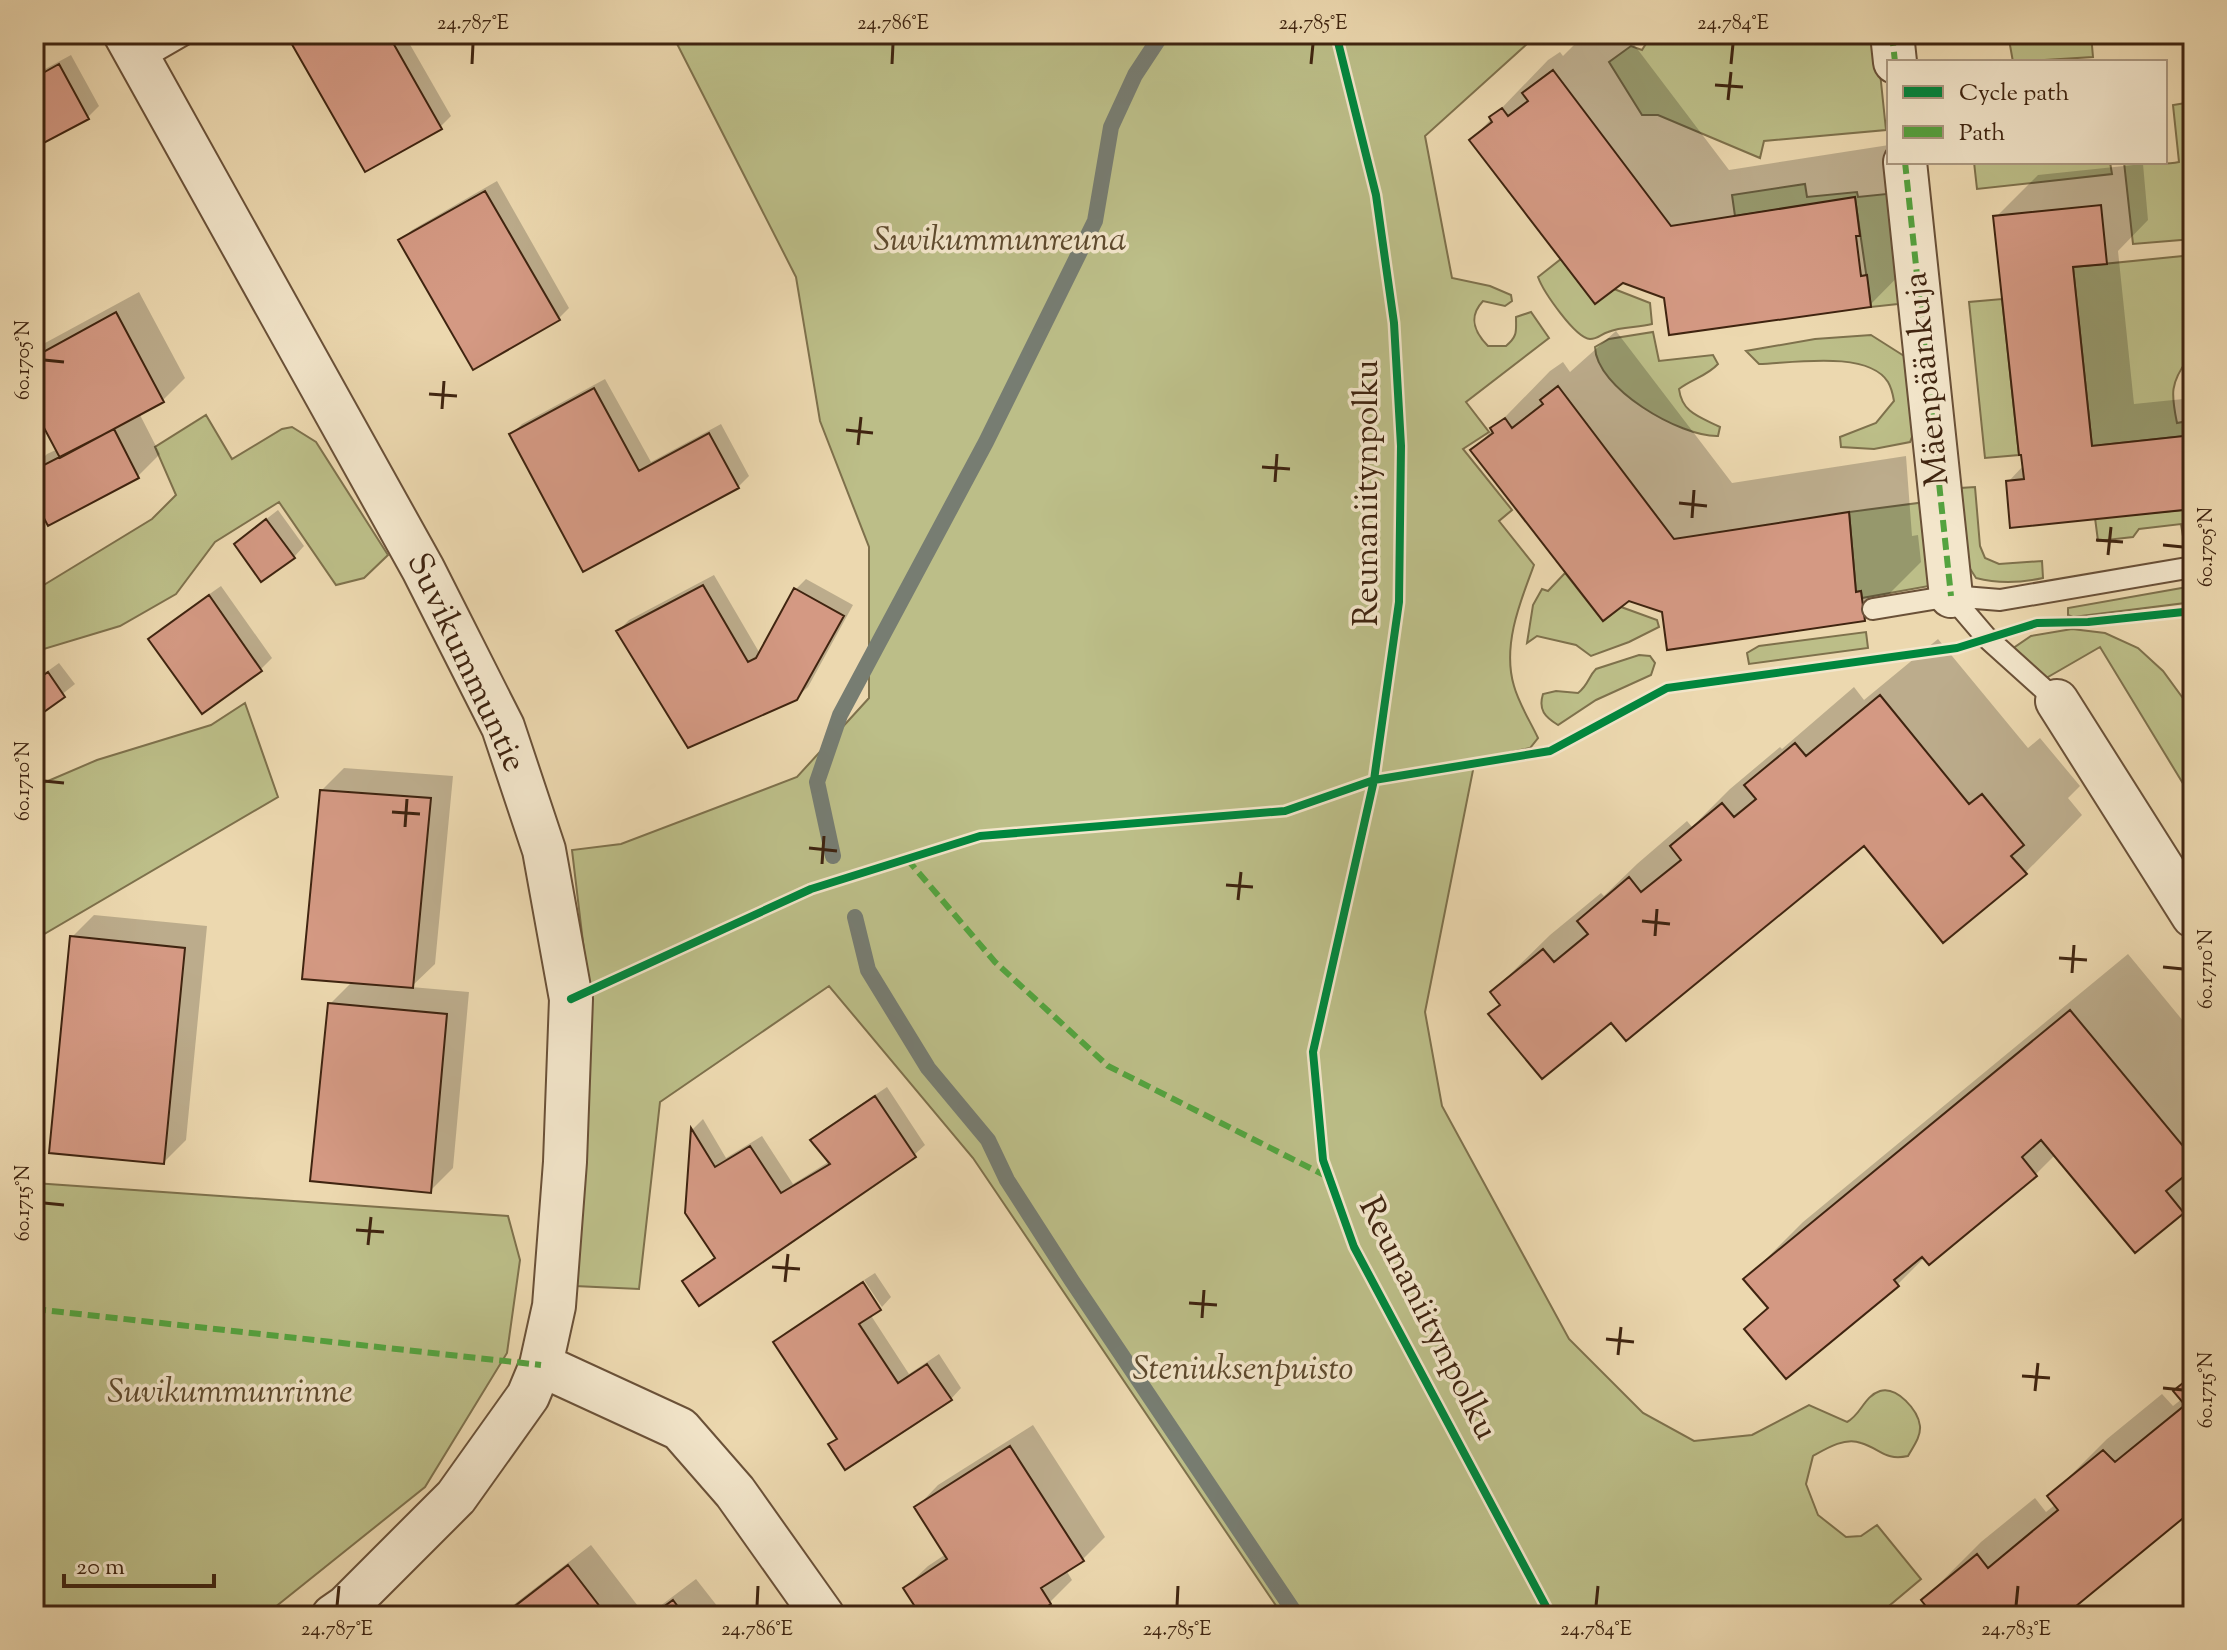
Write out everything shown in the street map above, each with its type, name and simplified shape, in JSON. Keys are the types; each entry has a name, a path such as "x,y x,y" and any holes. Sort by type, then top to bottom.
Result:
{"street":[{"path":"1892,34 1895,60"},
{"name":"Suvikummuntie","path":"132,47 423,569 503,727 544,850 571,999 565,1162 554,1306 541,1365 528,1396 456,1497 344,1613"},
{"name":"Mäenpäänkuja","path":"1905,164 1951,596"},
{"path":"2057,701 2193,916"},
{"path":"541,1365 680,1429 735,1492 823,1616"}],"lane":[{"path":"132,47 185,34"},
{"path":"1873,609 1951,596 2000,600 2193,567"},
{"path":"1951,596 1986,637 2057,701"}],"green space":[{"path":"672,34 1538,34 1425,136 1452,278 1490,286 1511,295 1512,301 1505,306 1483,301 1478,307 1474,319 1479,335 1488,346 1506,346 1514,336 1516,317 1531,312 1549,338 1466,402 1489,432 1463,449 1512,510 1499,521 1534,565 1514,624 1510,655 1516,693 1538,738 1530,748 1475,760 1425,1012 1442,1106 1569,1339 1643,1413 1694,1441 1752,1435 1809,1405 1847,1422 1870,1397 1880,1391 1893,1392 1911,1407 1920,1430 1908,1456 1894,1457 1868,1445 1842,1442 1813,1456 1806,1484 1818,1515 1846,1537 1861,1536 1877,1525 1921,1579 1877,1616 1283,1616 973,1158 829,986 660,1102 639,1289 575,1286 590,1001 572,850 621,844 797,777 869,698 869,547 820,421 796,277"},
{"path":"1652,34 1876,34 1886,130 1764,141 1760,158 1658,115 1642,115 1609,62 1631,46 1642,50"},
{"path":"2008,34 2091,34 2093,57 2013,60"},
{"path":"2186,103 2193,165 2193,239 2133,244 2124,164 2179,162 2173,105"},
{"path":"1974,164 2110,164 2112,174 1977,189"},
{"path":"1805,184 1807,197 1857,192 1858,197 1896,193 1907,300 1871,307 1855,198 1735,216 1732,195"},
{"path":"2193,255 2193,359 2188,359 2178,375 2173,396 2177,423 2193,420 2193,435 2092,446 2073,267"},
{"path":"1561,259 1595,303 1614,289 1650,303 1652,324 1613,330 1593,339 1584,337 1560,313 1538,277"},
{"path":"2002,299 2019,455 1985,458 1969,302"},
{"path":"1653,332 1659,361 1713,355 1718,364 1679,389 1688,409 1720,427 1718,436 1683,428 1643,407 1609,378 1599,363 1595,347 1609,339"},
{"path":"1871,335 1912,361 1919,419 1910,442 1874,449 1841,447 1840,437 1876,423 1894,401 1888,382 1878,372 1847,362 1759,364 1746,351 1815,339"},
{"path":"206,415 232,459 282,429 292,427 316,442 388,555 364,578 336,585 279,502 215,542 176,594 120,626 34,652 34,591 152,519 176,495 155,447"},
{"path":"1975,487 1980,546 1985,558 1999,564 2042,561 2043,578 2010,582 1976,578 1967,564 1960,488"},
{"path":"1926,502 1929,586 1862,598 1861,591 1856,592 1849,512"},
{"path":"2193,509 2193,554 2186,555 2181,524 2139,529 2133,537 2098,541 2095,518"},
{"path":"1565,573 1603,621 1621,607 1657,620 1659,627 1591,656 1576,645 1537,636 1527,643 1533,605 1542,589 1548,591"},
{"path":"2193,586 2193,602 2073,617 2068,615 2068,608"},
{"path":"2072,629 2105,633 2138,648 2163,671 2193,712 2193,800 2100,647 2041,681 2012,649 2031,636"},
{"path":"1866,632 1868,648 1749,664 1747,653 1759,646"},
{"path":"1639,655 1650,656 1655,663 1651,675 1596,700 1558,725 1544,712 1541,704 1543,694 1556,691 1578,693 1596,669"},
{"path":"245,703 278,797 34,940 34,787 97,760 211,725"},
{"name":"Suvikummunrinne","path":"34,1183 508,1216 520,1260 507,1353 425,1487 264,1616 34,1616"}],"building":[{"path":"286,34 388,34 442,129 365,172"},
{"path":"59,64 89,119 38,146 34,138 34,78"},
{"path":"1553,70 1671,226 1855,197 1861,276 1867,275 1871,307 1669,335 1664,298 1623,283 1595,304 1469,140 1492,122 1489,117 1502,108 1508,116 1528,101 1522,93"},
{"path":"485,191 560,320 473,370 398,240"},
{"path":"2101,205 2107,264 2073,267 2092,446 2193,435 2193,509 2010,528 2006,481 2024,479 1993,216"},
{"path":"116,312 164,402 60,458 34,409 34,357"},
{"path":"1558,386 1674,539 1849,512 1856,592 1861,591 1865,621 1667,650 1662,612 1629,601 1603,621 1470,450 1493,433 1490,428 1505,418 1512,428 1543,404 1540,400"},
{"path":"594,388 639,471 709,433 739,488 583,572 509,434"},
{"path":"114,429 139,478 48,526 34,499 34,470"},
{"path":"266,519 295,558 261,582 234,544"},
{"path":"703,585 748,662 756,658 794,588 844,616 797,700 688,748 616,631"},
{"path":"209,595 262,671 202,714 148,639"},
{"path":"48,672 65,697 41,714 34,704 34,682"},
{"path":"1880,695 1969,804 1982,794 2024,845 2011,856 2027,874 1943,943 1864,846 1626,1041 1611,1023 1542,1079 1488,1014 1500,1005 1490,992 1543,949 1554,962 1588,934 1577,921 1629,877 1641,892 1681,860 1670,846 1722,803 1734,817 1756,799 1744,785 1795,743 1806,756"},
{"path":"320,790 431,798 413,988 302,979"},
{"path":"70,936 185,948 164,1164 49,1153"},
{"path":"328,1003 447,1014 431,1193 310,1181"},
{"path":"2070,1010 2193,1158 2193,1169 2166,1191 2184,1213 2135,1253 2041,1140 2022,1157 2037,1176 1929,1265 1922,1257 1894,1280 1899,1286 1786,1379 1744,1329 1768,1308 1743,1279"},
{"path":"875,1096 916,1157 699,1306 682,1281 715,1258 685,1213 691,1128 715,1167 750,1146 781,1193 830,1164 810,1140"},
{"path":"863,1282 881,1310 859,1324 898,1383 927,1364 952,1400 845,1470 828,1444 837,1439 773,1342"},
{"path":"2193,1375 2193,1510 2064,1616 1930,1616 1932,1614 1921,1600 1977,1554 1988,1568 2058,1510 2047,1496 2103,1450 2115,1462 2185,1405 2173,1391"},
{"path":"1010,1446 1084,1561 1041,1588 1051,1604 1032,1616 921,1616 903,1588 947,1559 914,1507"},
{"path":"568,1565 607,1616 502,1616"},
{"path":"673,1600 685,1616 651,1616"}],"waterway":[{"path":"833,856 817,782 840,715 986,442 1095,221 1111,127 1135,75 1162,34"},
{"path":"855,917 868,970 928,1068 988,1140 1007,1180 1072,1281 1297,1616"}],"marked path":[{"path":"1892,34 1895,60"},
{"path":"1905,164 1951,596"},
{"path":"907,859 995,962 1108,1066 1328,1177"},
{"path":"34,1309 541,1365"}],"cycle path":[{"name":"Reunaniitynpolku","path":"1336,34 1376,195 1394,323 1401,446 1399,602 1374,780 1313,1052 1323,1160 1354,1247 1551,1616"},
{"path":"571,999 811,889 980,836 1285,811 1374,780 1550,751 1667,688 1957,648 2037,623 2088,622 2193,611"}],"park label":[{"name":"Suvikummunreuna","path":"1000,241"},
{"name":"Steniuksenpuisto","path":"1243,1370"}]}
